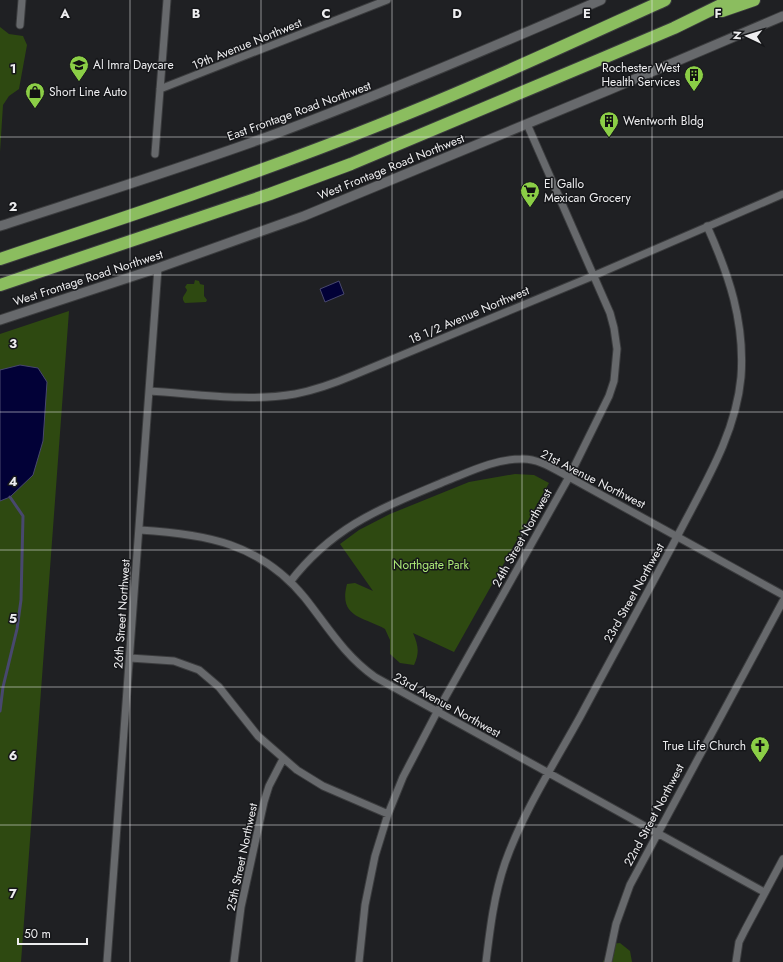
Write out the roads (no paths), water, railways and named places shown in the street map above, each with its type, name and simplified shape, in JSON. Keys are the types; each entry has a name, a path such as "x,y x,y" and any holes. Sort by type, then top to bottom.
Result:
{"highway":[{"path":"0,259 167,204 360,133 462,91 665,0"},
{"path":"0,285 316,178 444,126 674,28 731,0"},
{"path":"674,28 754,0"}],"street":[{"path":"20,25 22,0"},
{"path":"156,154 167,0"},
{"name":"19th Avenue Northwest","path":"160,89 387,0"},
{"name":"East Frontage Road Northwest","path":"0,226 154,176 282,131 425,76 601,0"},
{"name":"West Frontage Road Northwest","path":"0,320 158,268 304,216 783,16"},
{"name":"24th Street Northwest","path":"359,962 370,880 377,849 388,814 411,761 437,712 569,477 609,396 616,365 617,349 610,313 527,124"},
{"name":"18 1/2 Avenue Northwest","path":"150,391 256,397 305,392 354,375 593,276 783,194"},
{"name":"23rd Street Northwest","path":"486,962 494,903 505,864 526,814 677,536 728,435 737,401 741,378 741,334 736,303 728,277 707,226"},
{"name":"26th Street Northwest","path":"107,962 140,530 158,268"},
{"name":"21st Avenue Northwest","path":"290,582 312,556 355,522 384,507 467,473 501,462 522,458 541,462 783,595"},
{"name":"23rd Avenue Northwest","path":"140,530 181,533 223,542 256,556 290,582 355,662 375,677 764,892"},
{"name":"22nd Street Northwest","path":"608,962 612,938 620,908 630,885 656,833 783,601"},
{"path":"130,658 174,661 199,670 210,678 258,736 283,759 323,786 388,814"},
{"name":"25th Street Northwest","path":"234,962 241,907 264,802 269,786 283,759"},
{"path":"736,962 739,942 764,892 783,859"}],"waterway":[{"path":"0,711 3,687 17,629 21,600 23,516 10,497"}],"place":[{"name":"Al Imra Daycare","path":"79,82"},
{"name":"Rochester West Health Services","path":"694,92"},
{"name":"Short Line Auto","path":"35,109"},
{"name":"Wentworth Bldg","path":"609,138"},
{"name":"El Gallo Mexican Grocery","path":"530,208"},
{"name":"True Life Church","path":"760,763"}],"park label":[{"name":"Northgate Park","path":"431,565"}]}
